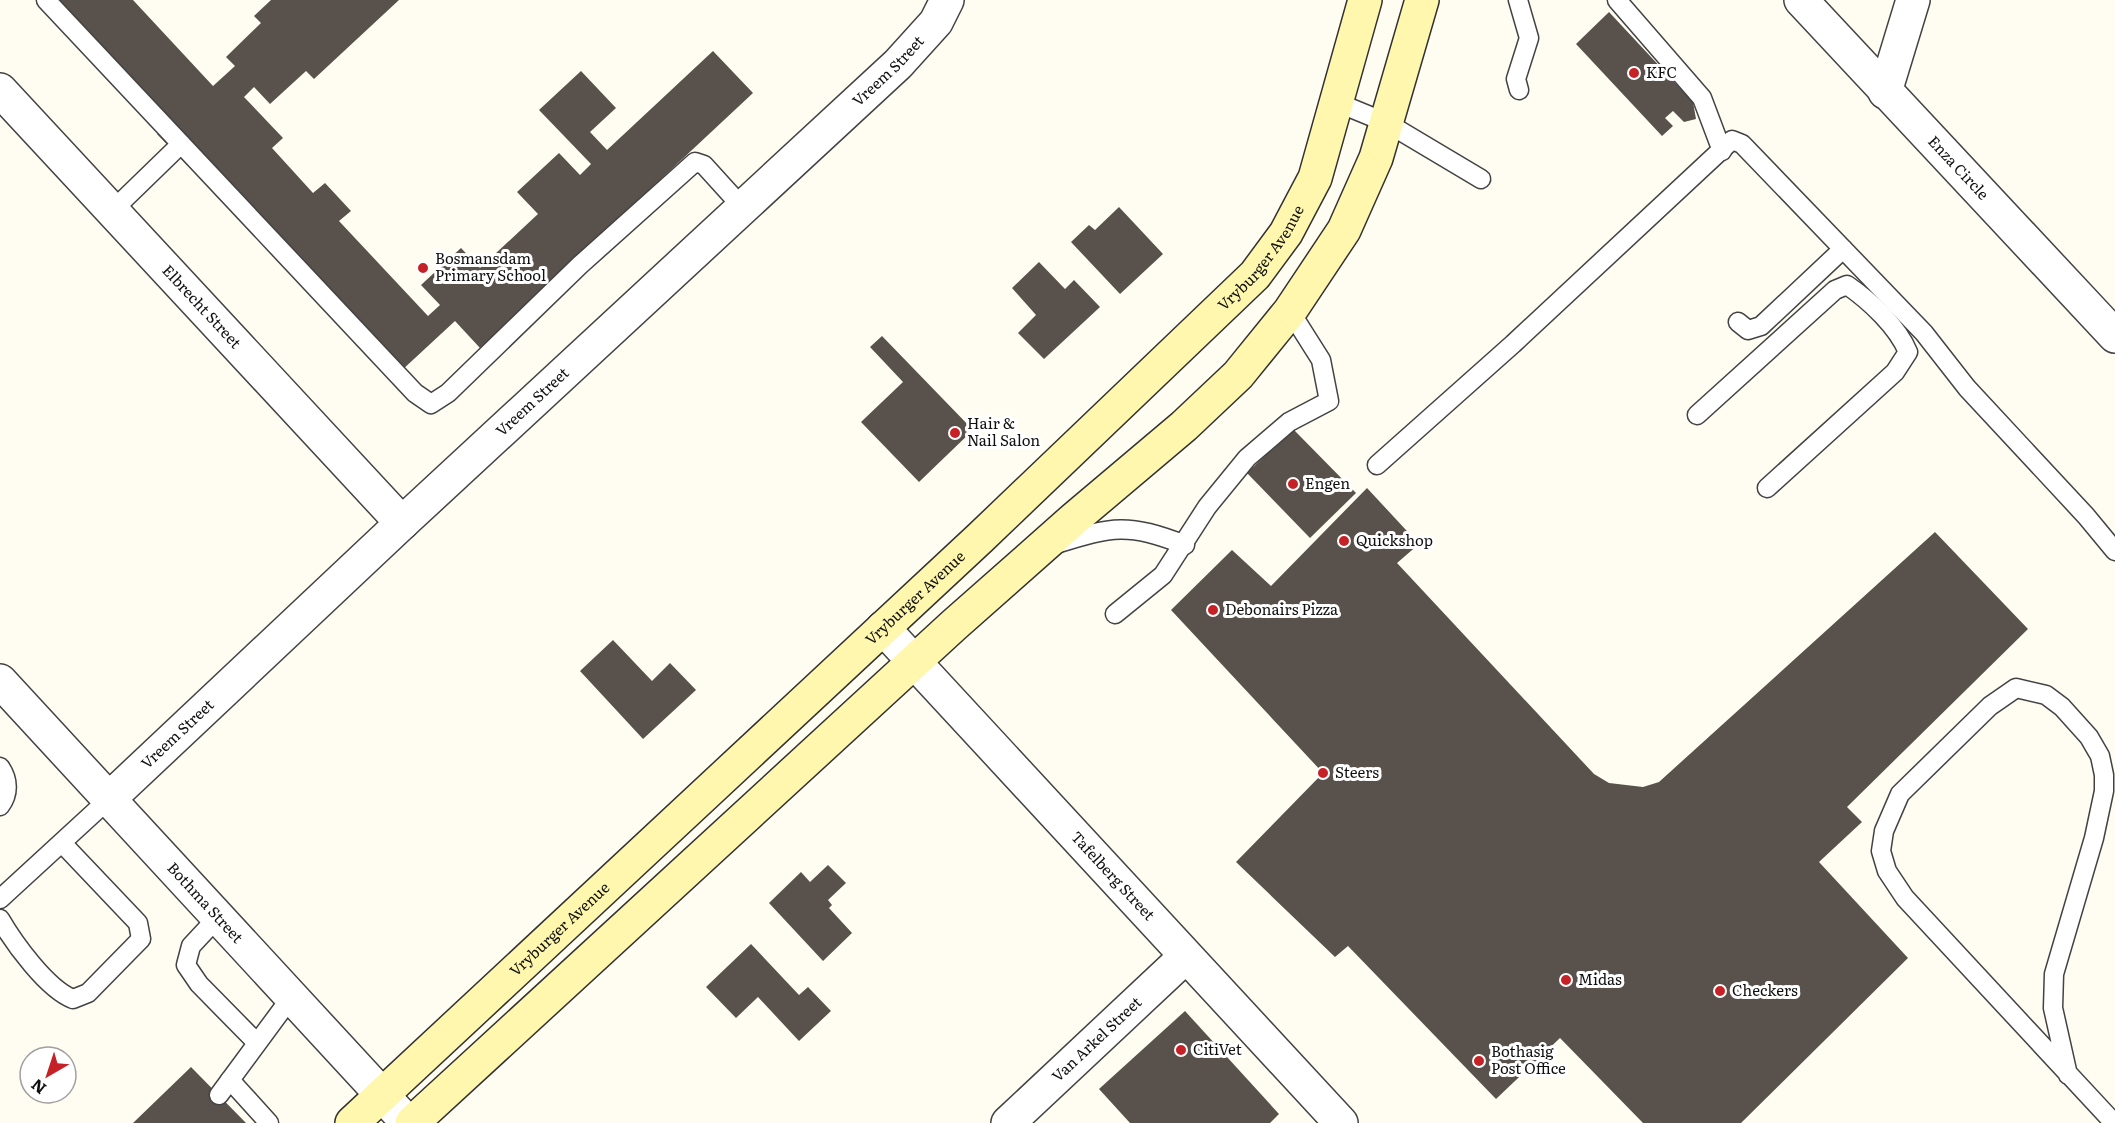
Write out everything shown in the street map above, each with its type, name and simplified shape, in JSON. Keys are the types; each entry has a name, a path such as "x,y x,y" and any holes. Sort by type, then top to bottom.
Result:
{"street":[{"name":"Vreem Street","path":"110,798 402,523 921,42 936,22 946,0"},
{"name":"Vryburger Avenue","path":"352,1123 883,628 1164,364 1255,275 1286,233 1315,178 1365,0"},
{"path":"410,1123 1039,550 1231,383 1290,311 1344,230 1370,175 1422,0"},
{"name":"Enza Circle","path":"1801,0 2115,336"},
{"path":"1885,92 1913,0"},
{"name":"Elbrecht Street","path":"0,90 402,523"},
{"name":"Tafelberg Street","path":"883,628 1341,1123"},
{"name":"Bothma Street","path":"0,681 410,1123"},
{"name":"Van Arkel Street","path":"1008,1123 1185,957"}],"lane":[{"path":"46,0 415,393 431,404 448,393 580,265 695,162 704,165 743,208"},
{"path":"1518,0 1528,38 1516,79 1519,90"},
{"path":"1617,0 1702,98 1722,150"},
{"path":"1336,102 1387,123 1481,179"},
{"path":"1377,465 1513,344 1732,140 1742,144 1924,333 1967,388 2086,516 2115,551"},
{"path":"112,211 181,144"},
{"path":"1738,322 1749,330 1761,326 1843,249"},
{"path":"1697,415 1836,290 1847,285 1902,338 1908,352 1895,372 1767,488"},
{"path":"1115,614 1163,575 1185,545 1207,507 1247,458 1289,422 1329,401 1321,360 1290,311"},
{"path":"1039,550 1099,530 1118,528 1136,529 1185,545"},
{"path":"2068,1075 2054,1008 2054,974 2094,838 2104,790 2102,764 2089,737 2062,707 2046,695 2016,688 1990,706 1900,794 1884,831 1881,851 1887,871 1905,898 2068,1075 2114,1123"},
{"path":"2102,764 2115,750"},
{"path":"0,767 6,779 7,790 0,806"},
{"path":"0,899 110,798"},
{"path":"0,919 26,956 53,984 73,999 88,993 141,939 138,923 62,843"},
{"path":"218,917 191,946 186,965 199,984 255,1042"},
{"path":"219,1095 255,1042 291,996"},
{"path":"230,1080 269,1123"}],"building":[{"path":"55,0 133,0 213,86 235,66 226,57 261,23 254,16 271,0 399,0 314,79 306,71 270,104 254,87 244,97 283,138 272,148 313,193 325,183 351,211 339,221 428,316 440,305 421,285 461,248 480,268 538,214 517,192 559,153 580,175 591,164 539,110 581,71 616,108 590,132 607,150 713,51 753,93 480,348 455,321 401,371 201,157 190,168 157,134 169,122"},
{"name":"KFC","path":"1609,12 1693,102 1696,119 1684,122 1673,111 1665,118 1673,126 1662,136 1576,44"},
{"path":"1119,207 1163,254 1120,294 1071,242 1089,225 1095,230"},
{"path":"1039,262 1065,289 1074,280 1100,307 1044,359 1018,333 1036,315 1012,288"},
{"path":"882,336 973,430 919,482 861,422 903,382 870,347"},
{"path":"1293,429 1356,493 1310,538 1247,473"},
{"path":"1367,488 1419,544 1397,563 1594,774 1609,783 1643,787 1659,782 1935,532 2028,629 1847,807 1862,822 1819,862 1908,958 1741,1123 1643,1123 1560,1038 1496,1099 1348,946 1335,957 1236,862 1323,773 1171,610 1232,550 1271,586"},
{"path":"613,640 652,681 670,663 696,690 643,739 580,671"},
{"path":"828,865 846,883 828,900 832,905 829,908 852,933 823,961 769,903 801,872 810,882"},
{"path":"751,944 799,995 808,987 831,1011 799,1041 758,997 736,1018 706,987"},
{"name":"CitiVet","path":"1185,1011 1279,1114 1270,1123 1130,1123 1099,1089"},
{"path":"191,1067 246,1123 133,1123"}],"place":[{"name":"KFC","path":"1634,73"},
{"name":"Bosmansdam Primary School","path":"423,268"},
{"name":"Hair & Nail Salon","path":"955,433"},
{"name":"Engen","path":"1293,484"},
{"name":"Quickshop","path":"1344,541"},
{"name":"Debonairs Pizza","path":"1213,610"},
{"name":"Steers","path":"1323,773"},
{"name":"Midas","path":"1566,980"},
{"name":"Checkers","path":"1720,991"},
{"name":"CitiVet","path":"1181,1050"},
{"name":"Bothasig Post Office","path":"1479,1061"}]}
